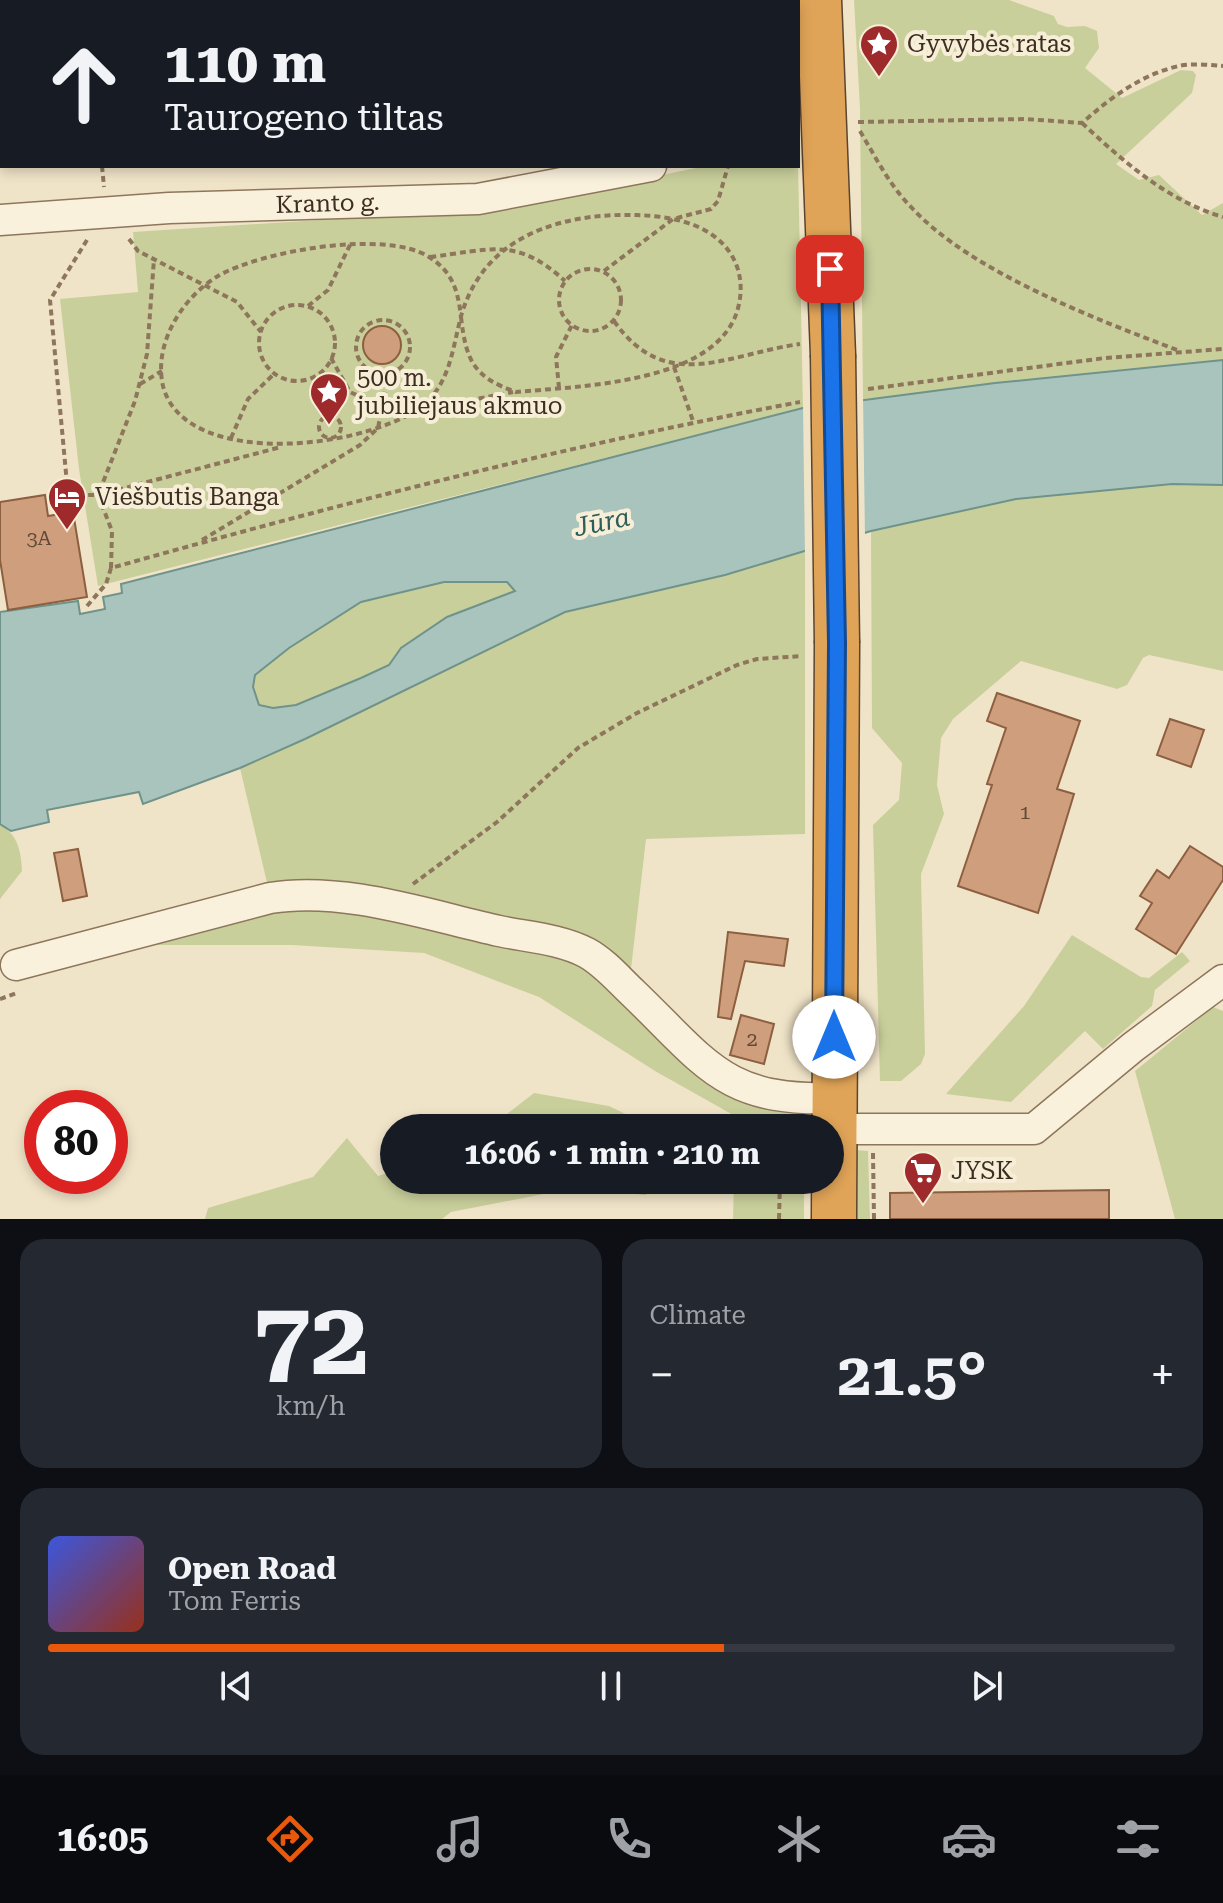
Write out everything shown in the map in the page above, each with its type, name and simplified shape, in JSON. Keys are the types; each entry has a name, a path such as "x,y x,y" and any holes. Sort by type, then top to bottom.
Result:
{"highway":[{"path":"819,0 812,130 820,349 834,1219"}],"street":[{"name":"Kranto g.","path":"0,220 105,211 478,199 641,168"},
{"path":"16,965 293,894 391,907 571,946 605,966 720,1077 749,1090 834,1113 1034,1129 1133,1047 1223,980"}],"path":[{"path":"1082,123 1113,95 1160,73 1181,65 1223,66"},
{"path":"1177,351 1021,282 953,243 899,194 855,122 1025,119 1082,123 1125,163 1193,208 1223,217"},
{"path":"604,271 673,219 711,209 718,201 727,168"},
{"path":"261,332 279,309 308,306 331,327 334,337 331,358 317,375 307,379 285,379 275,373 263,359 261,332 237,302 138,251 105,211 50,300 67,484 82,495 98,495 286,445 378,428"},
{"path":"197,544 343,457 378,428 419,407 447,372 469,292 505,249 526,233 581,216 631,215 693,224 726,247 741,281 736,316 714,343 674,367"},
{"path":"286,445 231,438 188,420 171,402 162,371 163,348 169,331 203,287 238,267 295,252 350,245 392,244 429,257 449,273 458,289 466,354 474,367 488,379 516,392"},
{"path":"308,306 324,296 350,245"},
{"path":"429,257 505,249 541,261 565,281"},
{"path":"87,606 106,584 111,568 112,531 98,495 140,384 151,324 154,259"},
{"path":"587,268 604,271 612,277 622,294 622,304 614,321 590,332 572,325 561,311 559,301 565,281 587,268"},
{"path":"378,428 389,373 404,363 410,346 403,329 396,323 378,320 362,329 356,350 367,369 389,373"},
{"path":"614,321 636,348 674,367 693,422"},
{"path":"559,388 556,357 572,325"},
{"path":"331,358 345,387 363,398 419,407 516,392 610,383 674,367 820,349"},
{"path":"862,390 1177,351 1223,349"},
{"path":"140,384 162,371"},
{"path":"231,438 248,399 275,373"},
{"path":"331,438 340,428 334,417 345,387"},
{"path":"111,568 693,422 801,402"},
{"path":"331,438 321,434 319,425 325,417 334,417"},
{"path":"391,907 403,892 497,822 578,748 605,731 737,665 825,649"},
{"path":"779,1219 780,1194"}],"green space":[{"path":"854,0 1009,0 1054,16 1058,24 1085,26 1097,31 1099,48 1085,68 1122,98 1181,70 1193,71 1196,75 1192,93 1116,164 1139,180 1159,175 1202,215 1223,203 1223,360 863,400 860,108"},
{"path":"696,168 798,168 803,408 98,586 79,469 60,299 138,292 133,232 506,208"},
{"path":"1172,484 1223,485 1223,671 1149,655 1143,658 1127,685 1117,689 1021,661 953,719 941,738 937,785 944,814 921,874 925,1054 921,1064 901,1081 880,1081 873,825 899,800 902,763 872,728 871,531 1016,499"},
{"path":"805,552 805,834 646,839 631,969 720,1064 738,1073 803,1082 803,1114 731,1114 655,1071 539,997 424,953 292,945 142,945 273,908 240,768 565,612 725,575"},
{"path":"444,582 507,582 515,590 435,625 401,648 389,665 361,678 296,705 273,708 259,705 253,687 255,675 289,648 361,602"},
{"path":"0,824 11,833 17,844 22,871 0,899"},
{"path":"1072,935 1141,977 1149,978 1182,952 1190,961 1155,990 1152,1006 1103,1049 1085,1031 1011,1102 946,1094 1024,1006"},
{"path":"1213,1007 1223,1011 1223,1219 1175,1219 1135,1071"},
{"path":"534,1093 609,1106 625,1114 507,1114"},
{"path":"347,1138 380,1175 380,1194 543,1194 451,1212 442,1219 205,1219 208,1208 313,1177"},
{"path":"856,1150 868,1151 870,1219 857,1219"},
{"path":"734,1194 804,1194 804,1219 733,1219"}],"water":[{"name":"Jūra","path":"1223,360 1223,485 1172,484 1016,499 871,531 725,575 565,612 240,768 143,804 139,792 47,810 49,822 11,831 0,824 0,612 78,601 80,614 105,609 103,597 122,593 121,584 803,408 995,383","holes":["444,582 507,582 515,591 447,617 401,648 389,665 296,705 273,708 259,705 253,687 255,675 289,648 361,602"]}],"pier":[{"path":"863,396 865,537 805,557 803,404"}],"building":[{"path":"382,326 396,331 401,345 396,359 382,364 368,359 363,345 368,331"},
{"path":"45,495 48,516 73,512 87,597 8,610 0,560 0,502"},
{"path":"997,693 1080,721 1057,789 1074,794 1038,913 958,886 992,785 987,784 1006,728 987,721"},
{"path":"1170,719 1204,730 1191,767 1157,755"},
{"path":"1190,846 1223,867 1223,880 1176,954 1136,929 1152,903 1140,896 1157,870 1169,878"},
{"path":"78,849 87,896 63,901 54,853"},
{"path":"728,932 788,939 784,966 745,961 731,1019 718,1017"},
{"path":"741,1015 774,1024 764,1064 730,1055"},
{"path":"1109,1190 1109,1219 890,1219 890,1193"}],"place":[{"name":"Gyvybės ratas","path":"879,78"},
{"name":"500 m. jubiliejaus akmuo","path":"329,426"},
{"name":"Viešbutis Banga","path":"67,531"},
{"name":"JYSK","path":"923,1205"}],"route":[{"path":"830,269 837,643 834,1037"}]}
